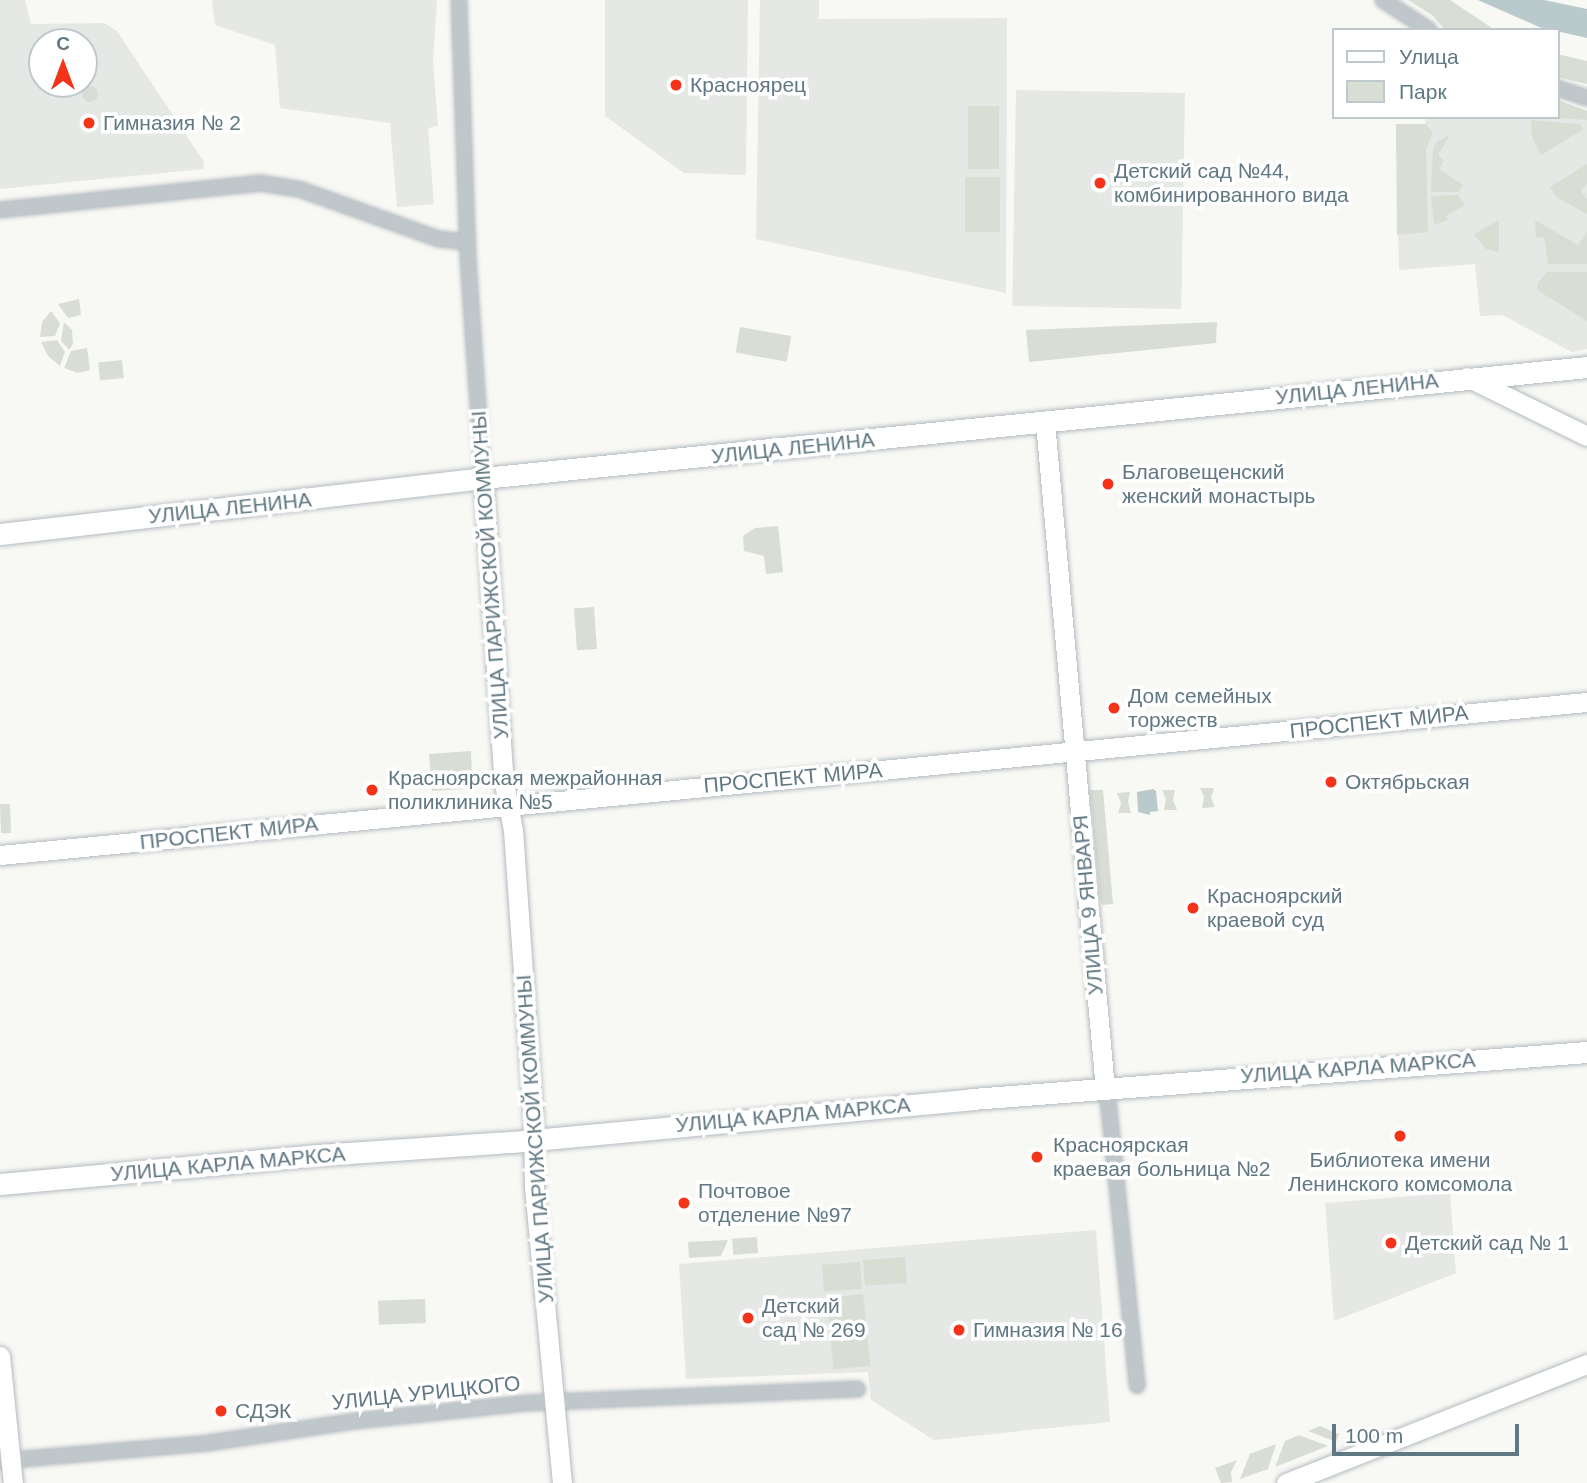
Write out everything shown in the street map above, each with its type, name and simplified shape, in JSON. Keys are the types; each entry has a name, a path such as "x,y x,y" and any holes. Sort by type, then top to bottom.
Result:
{"main road":[{"name":"УЛИЦА ЛЕНИНА","path":"0,534 483,478 1587,367"},
{"path":"1467,377 1587,436"},
{"name":"УЛИЦА 9 ЯНВАРЯ","path":"1045,422 1105,1089"},
{"name":"УЛИЦА ПАРИЖСКОЙ КОММУНЫ","path":"483,478 504,783 509,807 534,1140 534,1186 562,1483"},
{"name":"ПРОСПЕКТ МИРА","path":"0,855 1587,702"},
{"name":"УЛИЦА КАРЛА МАРКСА","path":"0,1184 1105,1089 1587,1052"},
{"path":"0,1356 5,1462 13,1483"},
{"path":"1286,1483 1587,1364"}],"street":[{"name":"УЛИЦА ПАРИЖСКОЙ КОММУНЫ","path":"459,0 467,242 483,478"},
{"path":"1383,0 1426,28"},
{"path":"1559,89 1587,98"},
{"path":"0,210 260,183 299,189 439,239 467,242"},
{"name":"УЛИЦА 9 ЯНВАРЯ","path":"1105,1089 1137,1387"},
{"name":"УЛИЦА УРИЦКОГО","path":"5,1462 208,1443 370,1419 555,1401 858,1389"}],"shaded area":[{"name":"Гимназия № 2","path":"0,0 25,0 31,24 104,23 117,31 204,162 203,169 0,189"},
{"path":"212,0 437,0 433,61 438,126 428,128 434,204 397,207 390,123 280,108 275,45 215,25"},
{"name":"Красноярец","path":"605,0 748,0 746,175 684,173 605,116"},
{"path":"760,0 819,0 819,19 1007,18 1006,293 756,239"},
{"path":"1478,0 1544,0 1587,9 1587,38 1559,32 1559,28 1539,27"},
{"name":"Детский сад №44, комбинированного вида","path":"1016,90 1185,93 1181,309 1012,306"},
{"path":"1559,101 1587,111 1587,349 1572,352 1502,315 1480,316 1475,264 1399,270 1396,124 1425,124 1426,119 1559,119"},
{"path":"1153,789 1156,791 1158,811 1150,812 1150,815 1138,812 1137,792"},
{"name":"Детский сад № 1","path":"1450,1193 1456,1273 1334,1321 1325,1203"},
{"name":"Гимназия № 16","path":"1096,1230 1110,1422 934,1440 871,1400 868,1372 686,1379 679,1264"}],"green space":[{"path":"1408,0 1450,0 1492,28 1443,28 1432,15"},
{"path":"1559,54 1587,61 1587,84 1559,77"},
{"path":"83,98 97,98 93,102"},
{"path":"1559,101 1587,111 1587,120 1559,118"},
{"path":"968,106 999,106 999,169 968,169"},
{"path":"1531,120 1579,124 1584,129 1541,155 1532,137"},
{"path":"1396,124 1426,124 1433,133 1426,149 1428,232 1397,235"},
{"path":"1450,135 1438,155 1444,160 1439,169 1463,185 1458,192 1431,192 1433,148 1438,141"},
{"path":"1587,164 1587,183 1581,191 1587,199 1587,214 1556,197 1550,187"},
{"path":"965,177 1000,177 1000,232 965,232"},
{"path":"1458,195 1465,205 1446,216 1448,220 1434,225 1431,196"},
{"path":"1499,220 1499,252 1486,249 1474,234"},
{"path":"1535,220 1578,245 1587,231 1587,264 1548,264 1544,238 1536,237"},
{"path":"1547,272 1587,272 1587,321 1537,290 1537,284"},
{"path":"79,299 81,315 68,318 58,304"},
{"path":"51,311 60,323 55,336 40,337 42,322"},
{"path":"64,322 72,330 73,344 69,350 61,341"},
{"path":"1217,322 1216,343 1029,362 1026,330"},
{"path":"740,327 791,336 787,362 735,353"},
{"path":"57,340 65,352 60,366 48,356 41,342"},
{"path":"87,348 90,370 78,373 64,368 71,351"},
{"path":"122,360 124,378 100,380 98,363"},
{"path":"778,526 783,572 766,574 764,556 744,551 743,536 755,528"},
{"path":"594,607 597,649 577,650 574,608"},
{"path":"471,751 472,777 463,789 432,791 429,754"},
{"path":"1200,788 1214,788 1211,798 1215,807 1202,808 1204,797"},
{"path":"1090,790 1103,790 1113,904 1102,905 1100,900"},
{"path":"1162,790 1175,790 1173,800 1177,810 1164,810 1166,799"},
{"path":"1130,792 1128,802 1131,813 1118,813 1121,803 1117,793"},
{"path":"0,804 10,804 11,833 1,833"},
{"path":"757,1237 758,1253 733,1255 732,1239"},
{"path":"728,1240 721,1256 689,1258 688,1242"},
{"path":"905,1257 907,1283 865,1286 863,1260"},
{"path":"860,1262 862,1289 824,1292 822,1265"},
{"path":"863,1294 871,1366 834,1369 826,1298"},
{"path":"425,1299 426,1323 379,1325 378,1301"},
{"path":"1320,1426 1339,1434 1336,1442 1308,1431"},
{"path":"1299,1435 1328,1446 1275,1467 1285,1441"},
{"path":"1276,1444 1268,1469 1240,1479 1250,1454"},
{"path":"1237,1460 1231,1472 1232,1482 1221,1483 1215,1468"}],"place":[{"name":"Красноярец","path":"676,85"},
{"name":"Гимназия № 2","path":"89,123"},
{"name":"Детский сад №44, комбинированного вида","path":"1100,183"},
{"name":"Благовещенский женский монастырь","path":"1108,484"},
{"name":"Дом семейных торжеств","path":"1114,708"},
{"name":"Октябрьская","path":"1331,782"},
{"name":"Красноярская межрайонная поликлиника №5","path":"372,790"},
{"name":"Красноярский краевой суд","path":"1193,908"},
{"name":"Библиотека имени Ленинского комсомола","path":"1400,1136"},
{"name":"Красноярская краевая больница №2","path":"1037,1157"},
{"name":"Почтовое отделение №97","path":"684,1203"},
{"name":"Детский сад № 1","path":"1391,1243"},
{"name":"Детский сад № 269","path":"748,1318"},
{"name":"Гимназия № 16","path":"959,1330"},
{"name":"СДЭК","path":"221,1411"}]}
